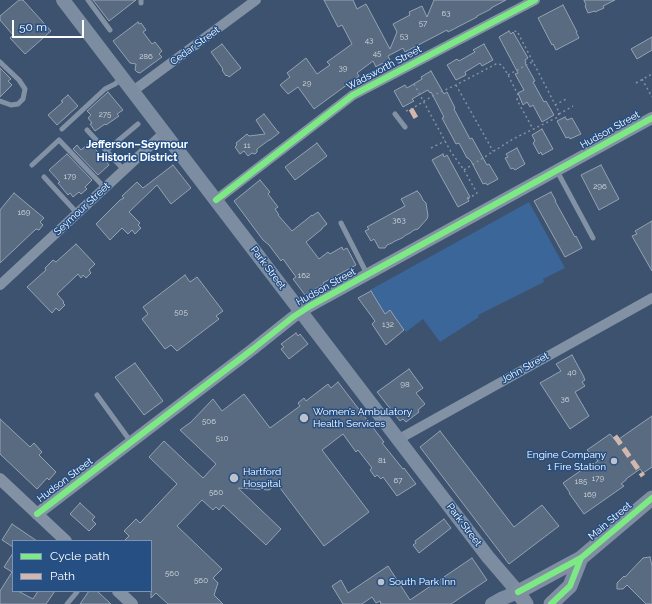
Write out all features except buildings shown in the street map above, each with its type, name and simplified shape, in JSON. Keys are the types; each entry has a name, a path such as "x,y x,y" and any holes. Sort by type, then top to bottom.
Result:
{"main road":[{"name":"Park Street","path":"63,0 488,557 522,598"},
{"name":"Main Street","path":"492,604 501,599 522,598 581,558 652,498"},
{"name":"Main Street","path":"551,604 570,586 581,558"}],"street":[{"name":"Cedar Street","path":"133,91 256,0"},
{"name":"Wadsworth Street","path":"216,200 353,95 535,0"},
{"name":"Hudson Street","path":"37,514 310,306 652,118"},
{"name":"Seymour Street","path":"0,285 165,132"},
{"name":"John Street","path":"399,439 652,298"},
{"path":"0,479 65,540"},
{"path":"119,592 132,604"}],"lane":[{"path":"88,0 110,30"},
{"path":"0,62 19,80 25,90 23,99 18,104 0,101"},
{"path":"62,129 105,89 115,84 122,78"},
{"path":"395,114 405,127"},
{"path":"106,151 138,124"},
{"path":"87,130 124,170"},
{"path":"32,165 59,140 105,188"},
{"path":"557,171 593,238"},
{"path":"44,177 77,213"},
{"path":"341,223 368,275"},
{"path":"97,395 130,442"},
{"path":"67,604 77,592"}],"path":[{"path":"512,32 517,31 556,105 559,114"},
{"path":"508,75 533,62"},
{"path":"406,111 434,95 498,64 502,66 508,75 518,95 517,100 534,130"},
{"path":"636,83 652,74"},
{"path":"642,79 652,97"},
{"path":"414,84 445,141 464,170 477,194 468,199"},
{"path":"456,85 493,151"},
{"path":"556,105 568,98"},
{"path":"464,170 513,139 553,120 558,117 559,114 573,106"},
{"path":"432,148 445,141"}],"shaded area":[{"path":"529,202 565,268 543,279 544,282 478,315 479,317 440,342 423,319 406,332 390,311 384,315 370,290"}],"marked path":[{"path":"411,109 416,118"},
{"path":"615,436 643,476"}],"cycle path":[{"path":"216,200 353,95 535,0"},
{"path":"37,514 293,317 310,306 652,118"},
{"path":"518,592 581,558 652,498"},
{"path":"551,604 570,586 581,558"}],"place":[{"name":"Women’s Ambulatory Health Services","path":"304,418"},
{"name":"Engine Company 1 Fire Station","path":"614,461"},
{"name":"Hartford Hospital","path":"234,478"},
{"name":"South Park Inn","path":"381,582"}],"district":[{"name":"Jefferson–Seymour Historic District","path":"137,151"}]}
